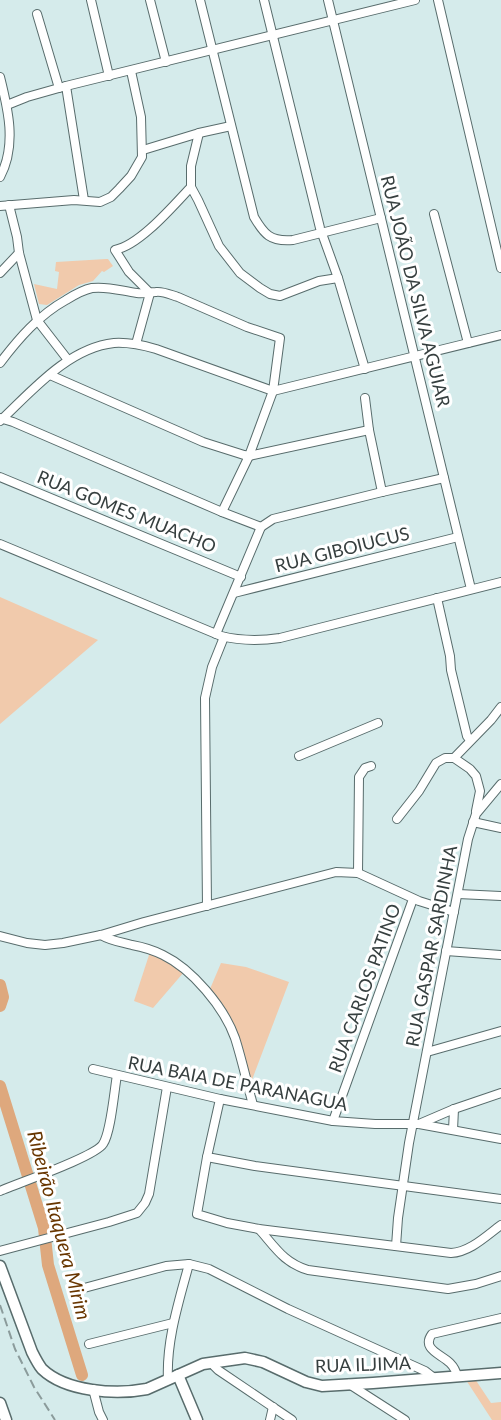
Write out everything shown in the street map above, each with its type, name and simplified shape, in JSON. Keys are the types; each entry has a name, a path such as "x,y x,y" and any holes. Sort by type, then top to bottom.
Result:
{"main road":[{"name":"RUA ILJIMA","path":"0,1266 32,1353 42,1368 65,1383 93,1389 113,1391 147,1389 211,1362 245,1358 263,1362 306,1382 322,1386 501,1373"},
{"path":"173,1378 194,1418"},
{"path":"0,1403 6,1420"}],"street":[{"path":"91,0 109,76"},
{"path":"150,0 166,62"},
{"path":"200,0 254,216 267,236 286,241 381,218"},
{"path":"264,0 322,233 365,369"},
{"name":"RUA JOÃO DA SILVA AGUIAR","path":"328,0 471,589"},
{"path":"7,105 62,87 333,21 388,3 415,0"},
{"path":"438,0 501,267"},
{"path":"37,14 62,87 84,200"},
{"path":"68,360 37,320 19,253 17,237 4,206 84,200 100,202 111,197 131,176 142,157 143,150 141,117 131,71"},
{"path":"0,76 7,105 10,141 0,177"},
{"path":"143,150 231,126"},
{"path":"199,133 190,166 191,188 219,246 240,273 270,294 280,296 320,281 338,278"},
{"path":"150,293 129,272 115,250 124,249 134,242 191,188"},
{"path":"434,213 468,343"},
{"path":"0,273 19,253"},
{"path":"0,363 37,320 77,293 89,289 109,288 138,293 158,292 178,297 280,338 273,391 249,456 222,512"},
{"path":"136,344 150,293"},
{"path":"1,419 68,360 82,352 114,343 136,344 156,349 273,391 501,335"},
{"path":"50,375 203,442 249,456 369,430"},
{"path":"365,398 382,492"},
{"path":"1,419 13,422 261,527"},
{"name":"RUA GOMES MUACHO","path":"0,477 241,576"},
{"path":"207,906 205,698 220,636 234,593 261,527 273,519 444,478"},
{"name":"RUA GIBOIUCUS","path":"234,593 458,537"},
{"path":"0,544 220,636 259,641 280,638 501,582"},
{"path":"437,598 466,736 470,740"},
{"path":"454,758 501,707"},
{"path":"299,756 378,723"},
{"path":"397,819 436,764 445,758 454,758 470,769 476,776 480,787 474,818 501,828"},
{"path":"358,873 359,777 364,768 371,766"},
{"name":"RUA GASPAR SARDINHA","path":"396,1246 403,1186 468,839 474,818 501,784"},
{"path":"0,936 45,945 63,943 101,935 336,872 358,873 413,899 454,912"},
{"path":"458,894 501,896"},
{"name":"RUA CARLOS PATINO","path":"333,1121 413,899"},
{"path":"101,935 165,956 184,968 203,988 219,1007 234,1036 253,1105"},
{"path":"446,951 501,956"},
{"path":"427,1052 501,1031"},
{"name":"RUA BAIA DE PARANAGUA","path":"93,1069 220,1099 333,1121 416,1124"},
{"path":"0,1191 93,1152 103,1144 108,1131 117,1075"},
{"path":"0,1251 137,1213 149,1194 167,1087"},
{"path":"416,1124 501,1094"},
{"path":"220,1099 207,1157 198,1214 227,1223 259,1229 451,1253 466,1249 501,1225"},
{"path":"453,1131 454,1109"},
{"path":"416,1124 501,1139"},
{"path":"207,1157 255,1166 501,1199"},
{"path":"259,1229 283,1258 308,1270 448,1290 476,1284 501,1275"},
{"path":"73,1291 166,1266 189,1264 209,1269 288,1309 425,1371 434,1378"},
{"path":"173,1378 168,1369 173,1323 189,1264"},
{"path":"458,1376 450,1363 430,1346 429,1336 501,1318"},
{"path":"89,1344 173,1323"},
{"path":"211,1362 218,1370 292,1420"},
{"path":"348,1384 405,1420"},
{"path":"93,1389 99,1412 104,1420"},
{"path":"270,1420 273,1407"}],"shaded area":[{"path":"108,259 113,266 102,271 93,281 79,285 47,305 39,304 34,284 57,289 59,272 55,271 56,262"},
{"path":"0,597 98,640 0,724"},
{"path":"150,952 184,972 153,1008 134,1001"},
{"path":"221,963 246,967 289,982 250,1085 233,1027 225,1008 210,989"},
{"path":"475,1379 491,1403 501,1402 501,1420 492,1420 466,1380"}],"waterway":[{"name":"Ribeirão Itaquera Mirim","path":"0,985 3,997 0,1006"},
{"name":"Ribeirão Itaquera Mirim","path":"0,1086 44,1228 48,1265 82,1375"}],"railway":[{"path":"0,1305 15,1349 34,1387 55,1420"}]}
